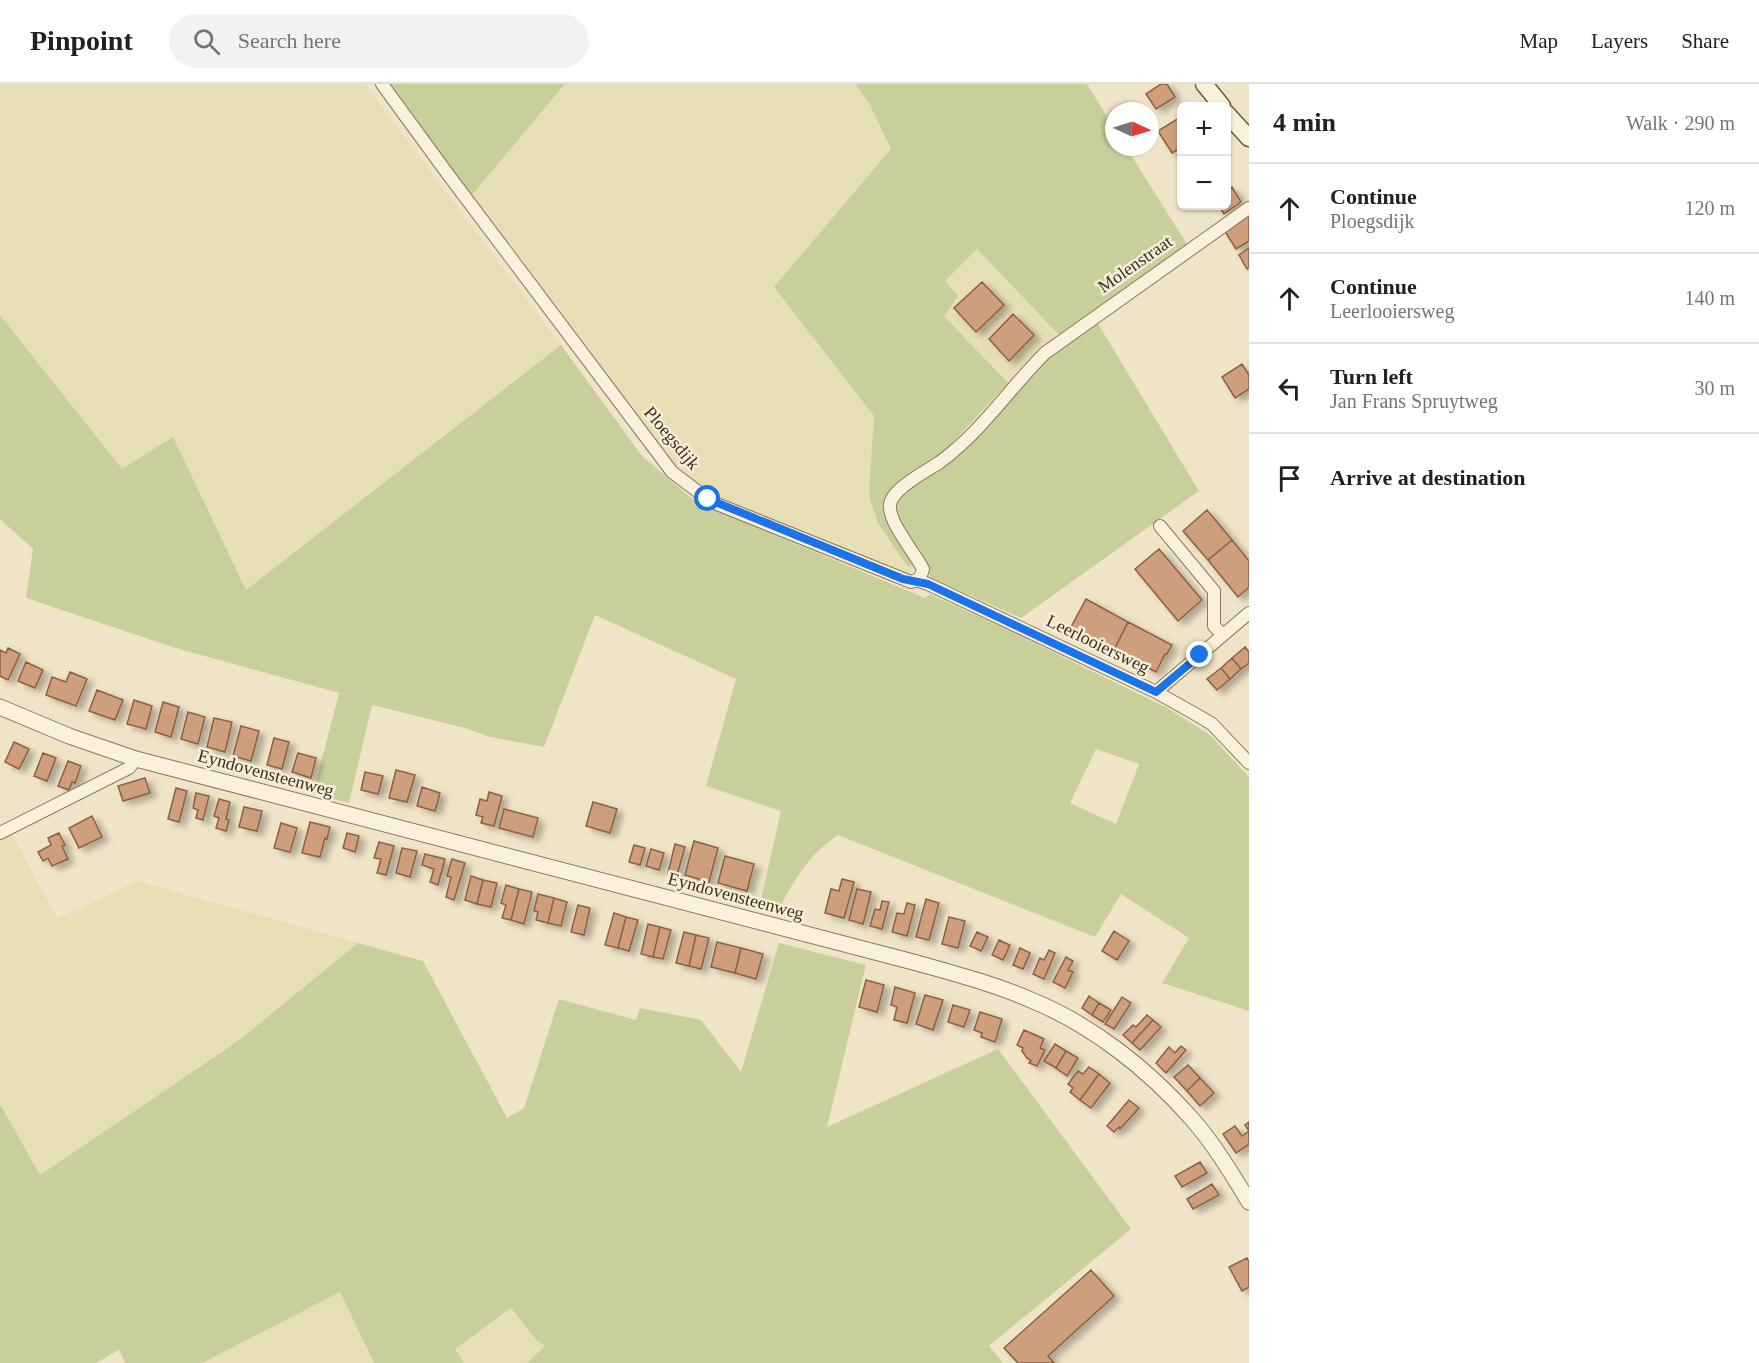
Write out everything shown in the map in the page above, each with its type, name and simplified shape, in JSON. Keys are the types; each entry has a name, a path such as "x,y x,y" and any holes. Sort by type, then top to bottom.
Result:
{"main road":[{"path":"1204,84 1219,102"},
{"path":"1231,118 1249,138"}],"street":[{"name":"Ploegsdijk","path":"382,84 672,472 717,504 903,579 911,582 916,580"},
{"name":"Molenstraat","path":"916,580 921,577 923,569 892,520 890,503 893,497 902,488 943,460 962,442 1045,353 1249,208"},
{"path":"1160,526 1214,591 1214,626 1223,635"},
{"name":"Leerlooiersweg","path":"916,580 1156,692 1212,724 1249,763"},
{"path":"1156,692 1249,613"},
{"name":"Eyndovensteenweg","path":"0,707 69,736 136,759 906,960 995,986 1033,1000 1089,1031 1128,1058 1162,1087 1194,1121 1233,1175 1249,1202"},
{"path":"0,833 129,768 136,759"}],"shaded area":[{"path":"0,84 365,84 561,345 246,590 173,437 122,470 0,315"},
{"path":"565,84 855,84 869,103 891,149 775,287 874,416 870,495 916,565 909,575 747,511 705,490 675,468 471,196"},
{"path":"976,248 1060,336 1008,383 944,316 958,296 945,281"},
{"path":"12,834 57,919 137,881 358,943 238,1041 40,1175 0,1104 0,840"},
{"path":"340,1292 374,1363 202,1363"},
{"path":"511,1308 535,1340 545,1346 527,1363 464,1363 455,1349"}],"green space":[{"path":"388,84 565,84 471,196"},
{"path":"855,84 1087,84 1105,113 1105,156 1132,156 1188,246 1060,336 977,249 945,281 958,296 944,316 1008,383 942,454 889,493 885,501 916,565 907,566 878,523 869,495 874,416 774,287 891,149 869,103"},
{"path":"0,315 122,469 173,437 246,590 561,345 642,456 696,502 925,598 930,594 1167,708 1210,735 1249,777 1249,1011 1162,983 1189,938 1121,894 1095,937 838,835 810,860 778,912 759,908 781,811 706,786 736,679 595,615 544,747 490,737 465,728 372,705 349,803 313,794 339,693 172,647 26,598 33,549 0,519","holes":["1096,749 1139,764 1116,824 1070,803"]},
{"path":"1097,322 1199,491 1021,618 931,578 925,559 900,523 896,507 897,499 1015,392 1054,352"},
{"path":"358,943 423,961 507,1118 524,1108 559,999 636,1020 640,1008 701,1020 741,1072 779,943 866,965 827,1127 998,1049 1131,1229 989,1346 1003,1363 527,1363 545,1346 536,1340 511,1308 455,1349 464,1363 374,1363 340,1292 202,1363 125,1363 119,1350 96,1363 0,1363 0,1104 40,1175 238,1041"}],"building":[{"path":"1161,84 1167,84 1175,97 1159,107 1159,102 1151,102 1146,94"},
{"path":"1177,119 1177,150 1172,153 1159,130"},
{"path":"1231,188 1241,202 1231,209"},
{"path":"1249,215 1249,241 1236,249 1224,230"},
{"path":"1249,248 1249,267 1247,269 1239,255"},
{"path":"982,282 1004,305 976,332 954,308"},
{"path":"1013,314 1034,335 1009,361 989,339"},
{"path":"1242,364 1249,375 1249,389 1235,398 1222,377"},
{"path":"1207,510 1232,540 1208,560 1183,531"},
{"path":"1232,540 1249,561 1249,587 1238,597 1208,560"},
{"path":"1159,549 1202,600 1178,621 1135,569"},
{"path":"1086,599 1128,622 1114,650 1071,627"},
{"path":"1128,622 1172,645 1156,672 1114,650"},
{"path":"1245,647 1249,652 1249,663 1241,669 1232,658"},
{"path":"8,648 20,654 8,680 0,676 0,650 6,653"},
{"path":"1232,658 1241,669 1230,679 1221,668"},
{"path":"26,662 43,670 35,688 18,681"},
{"path":"1221,668 1230,679 1217,690 1207,679"},
{"path":"70,672 87,679 76,706 46,695 52,677 66,682"},
{"path":"97,690 123,700 115,720 89,711"},
{"path":"134,700 152,706 146,729 127,724"},
{"path":"163,702 179,707 171,737 155,732"},
{"path":"188,712 205,717 198,744 181,739"},
{"path":"214,718 232,722 225,752 207,747"},
{"path":"241,726 259,731 251,761 233,756"},
{"path":"274,738 289,742 282,769 267,765"},
{"path":"14,742 29,749 19,769 5,762"},
{"path":"43,753 56,758 47,781 34,776"},
{"path":"298,753 316,758 311,778 292,772"},
{"path":"68,761 81,766 75,783 72,782 69,790 58,786"},
{"path":"396,770 415,775 407,802 389,798"},
{"path":"365,772 383,776 378,794 361,790"},
{"path":"145,778 150,793 123,801 118,786"},
{"path":"422,787 440,793 435,811 417,806"},
{"path":"176,788 187,791 179,822 168,819"},
{"path":"489,792 502,796 494,826 481,823 483,817 476,815 480,799 487,801"},
{"path":"196,793 209,796 203,820 196,818 198,810 193,808"},
{"path":"219,799 230,802 226,831 216,828 219,818 214,816"},
{"path":"593,802 617,809 610,833 586,826"},
{"path":"244,807 262,811 257,831 239,827"},
{"path":"504,809 538,818 533,837 499,828"},
{"path":"92,816 102,837 79,848 69,828"},
{"path":"310,822 330,827 320,857 302,853"},
{"path":"281,823 297,828 290,852 274,848"},
{"path":"59,833 68,859 52,866 48,858 43,861 38,852 51,845 48,838"},
{"path":"347,833 359,836 355,852 343,848"},
{"path":"694,841 718,848 709,882 685,875"},
{"path":"379,842 394,846 386,875 377,873 381,859 374,858"},
{"path":"675,844 685,847 677,875 668,873"},
{"path":"634,845 645,848 640,865 629,862"},
{"path":"402,848 417,851 410,877 396,873"},
{"path":"651,849 664,853 659,870 646,866"},
{"path":"425,854 445,859 438,885 430,882 434,869 422,865"},
{"path":"725,856 754,864 747,891 718,883"},
{"path":"452,859 465,863 454,900 446,897 451,877 447,876"},
{"path":"471,876 483,880 477,904 465,900"},
{"path":"842,879 854,882 844,918 825,913 831,889 839,891"},
{"path":"483,880 497,883 491,907 477,904"},
{"path":"506,885 519,889 511,920 502,918 506,905 501,903"},
{"path":"519,889 532,892 524,924 511,920"},
{"path":"857,889 871,892 863,924 849,920"},
{"path":"538,894 554,898 548,923 536,920 538,912 534,911"},
{"path":"554,898 567,902 561,926 548,923"},
{"path":"926,899 939,903 929,940 916,937"},
{"path":"882,901 889,902 882,929 870,926 875,909 880,910"},
{"path":"907,903 915,905 907,936 892,932 897,913 904,914"},
{"path":"578,905 590,908 584,935 571,932"},
{"path":"614,913 626,917 618,948 605,945"},
{"path":"626,917 638,920 629,951 618,948"},
{"path":"949,917 965,921 958,948 942,944"},
{"path":"648,924 660,927 653,957 641,954"},
{"path":"660,927 671,930 663,959 653,957"},
{"path":"1114,931 1129,941 1117,960 1102,951"},
{"path":"684,932 696,935 689,966 676,963"},
{"path":"977,932 988,937 981,951 970,946"},
{"path":"696,935 709,938 701,969 689,966"},
{"path":"999,940 1010,945 1003,960 992,955"},
{"path":"717,942 741,948 735,973 711,967"},
{"path":"741,948 763,954 756,979 735,973"},
{"path":"1020,948 1030,953 1023,969 1013,965"},
{"path":"1049,950 1055,953 1044,979 1033,974 1040,958 1044,960"},
{"path":"1066,957 1073,961 1068,970 1073,972 1065,988 1053,982"},
{"path":"866,980 884,985 877,1012 859,1007"},
{"path":"895,987 915,993 907,1023 894,1020 897,1007 891,1005"},
{"path":"925,995 943,1000 933,1030 916,1024"},
{"path":"1089,996 1099,1003 1092,1015 1082,1008"},
{"path":"1122,997 1131,1003 1114,1029 1105,1024"},
{"path":"1099,1003 1111,1010 1103,1022 1092,1015"},
{"path":"953,1005 970,1010 964,1027 948,1022"},
{"path":"980,1012 1002,1019 995,1042 981,1037 982,1033 974,1030"},
{"path":"1147,1015 1153,1020 1132,1043 1123,1035 1133,1025 1136,1027"},
{"path":"1153,1020 1161,1027 1140,1050 1132,1043"},
{"path":"1024,1030 1044,1039 1040,1048 1045,1050 1037,1066 1029,1063 1031,1061 1022,1051 1023,1048 1017,1045"},
{"path":"1055,1044 1066,1051 1056,1068 1044,1061"},
{"path":"1181,1046 1186,1050 1166,1073 1156,1063 1169,1047 1175,1053"},
{"path":"1066,1051 1078,1058 1067,1076 1056,1068"},
{"path":"1188,1065 1200,1078 1187,1091 1174,1077"},
{"path":"1089,1067 1099,1074 1080,1100 1070,1092 1073,1088 1068,1084 1078,1071 1083,1074"},
{"path":"1099,1074 1110,1083 1091,1108 1080,1100"},
{"path":"1200,1078 1214,1093 1200,1106 1187,1091"},
{"path":"1129,1100 1139,1108 1120,1129 1119,1127 1114,1132 1107,1126"},
{"path":"1235,1126 1242,1136 1249,1131 1249,1144 1236,1153 1223,1134"},
{"path":"1200,1162 1207,1173 1182,1187 1175,1176"},
{"path":"1212,1184 1219,1195 1193,1209 1187,1199"},
{"path":"1247,1258 1249,1287 1242,1291 1229,1267"},
{"path":"1091,1270 1114,1296 1048,1356 1054,1363 1018,1363 1004,1348"}],"route":[{"path":"708,499 903,579 928,584 1156,692 1200,655"}]}
